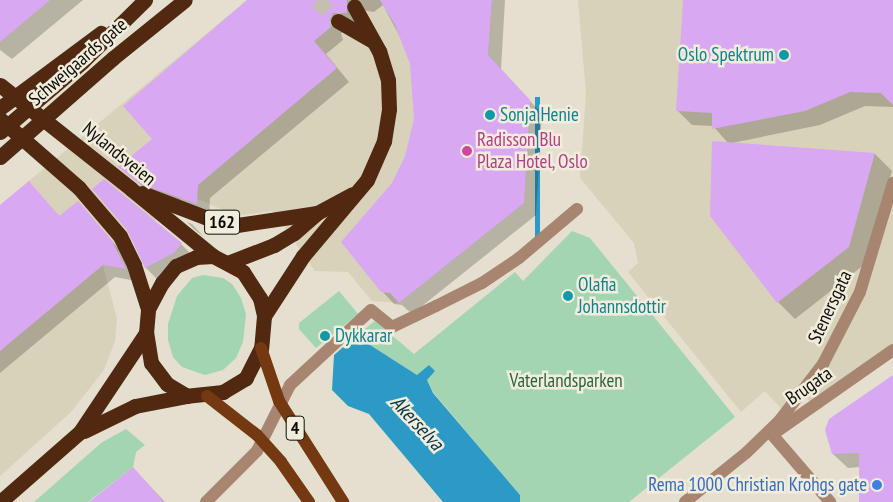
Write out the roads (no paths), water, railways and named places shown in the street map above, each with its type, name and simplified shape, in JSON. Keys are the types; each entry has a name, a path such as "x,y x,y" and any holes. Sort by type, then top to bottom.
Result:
{"highway":[{"name":"Schweigaards gate","path":"0,132 83,61 121,20 145,0"},
{"name":"Schweigaards gate","path":"0,157 184,0"},
{"name":"162","path":"264,316 302,256 360,190 374,168 384,142 389,110 388,80 384,65 354,6"},
{"path":"0,108 121,20"},
{"path":"338,21 371,40"},
{"name":"Nylandsveien","path":"0,85 212,256 230,262 252,282 264,316 261,348 246,378 223,392 207,396 188,396 158,375 147,352 148,309 128,250 110,222 57,167 0,119"},
{"name":"162","path":"131,189 207,218 237,225 317,213"},
{"name":"162","path":"230,262 287,237 317,213 360,190"},
{"name":"Nylandsveien","path":"148,309 162,283 176,266 196,257 212,256"},
{"name":"162","path":"0,502 80,432 146,333"},
{"name":"162","path":"80,432 135,406 188,396"}],"main road":[{"name":"Nylandsveien","path":"261,348 279,401 343,502"},
{"name":"4","path":"207,396 257,435 281,462 309,502"}],"street":[{"name":"Stenersgata","path":"771,432 806,388 851,315 893,183"},
{"path":"210,500 257,451 290,385 371,310 392,327 436,306 520,258 577,209"},
{"name":"Brugata","path":"685,502 771,432 893,350"},
{"path":"771,432 830,502"}],"water":[{"path":"535,97 540,97 540,239 535,239"},
{"name":"Akerselva","path":"356,336 417,375 429,365 435,371 427,380 433,393 520,495 520,502 443,502 369,414 348,406 332,390 334,355"}],"tunnel":[{"path":"317,0 338,21"}],"place":[{"name":"Oslo Spektrum","path":"784,55"},
{"name":"Sonja Henie","path":"490,115"},
{"name":"Radisson Blu Plaza Hotel, Oslo","path":"467,151"},
{"name":"Olafia Johannsdottir","path":"568,296"},
{"name":"Dykkarar","path":"325,336"},
{"name":"Rema 1000 Christian Krohgs gate","path":"877,485"}],"park label":[{"name":"Vaterlandsparken","path":"566,381"}]}
